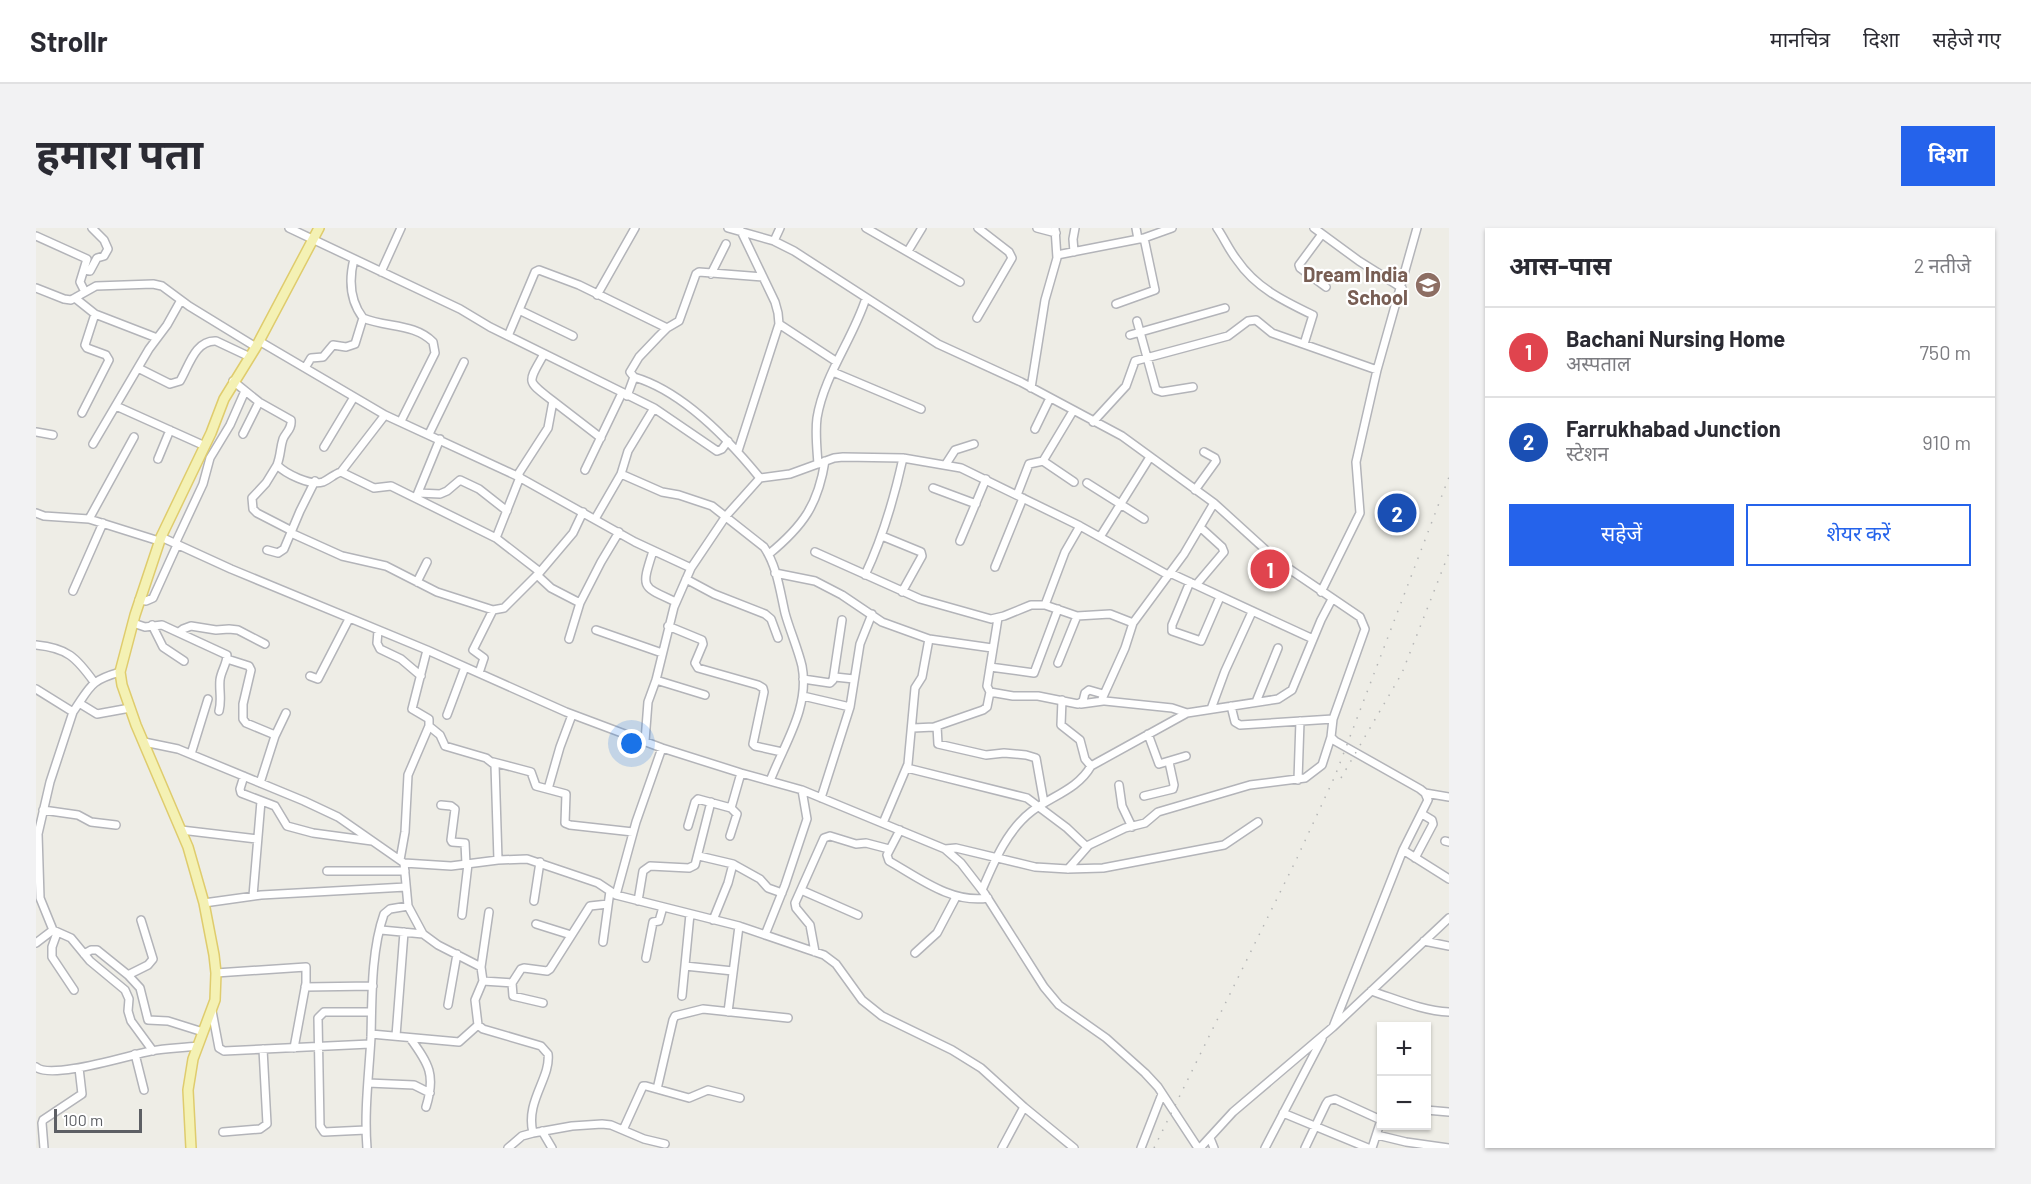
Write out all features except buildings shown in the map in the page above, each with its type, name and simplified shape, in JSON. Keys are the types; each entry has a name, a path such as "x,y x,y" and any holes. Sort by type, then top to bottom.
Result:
{"main road":[{"path":"191,1148 188,1090 190,1072 212,1011 216,973 204,903 181,830 130,708 120,672 160,539 217,421 233,381 250,357 319,228"}],"street":[{"path":"84,270 90,271 97,258 104,257 108,249 104,240 92,228"},
{"path":"289,228 460,309 508,336 654,408 717,451 722,449 728,441"},
{"path":"381,272 401,228"},
{"path":"597,295 635,228"},
{"path":"728,228 774,241 794,251 938,344 1031,388 1122,436 1214,503 1279,562 1360,617 1365,630 1333,719 1331,737 1322,765 1298,780 1250,785 1158,812 1145,823 1087,847 1068,869"},
{"path":"774,241 780,228"},
{"path":"866,228 960,282"},
{"path":"908,251 922,228"},
{"path":"977,318 1012,258 1009,252 978,228"},
{"path":"1031,388 1039,331 1057,255 1055,231 1037,228"},
{"path":"1074,252 1075,228"},
{"path":"1116,304 1155,290 1141,238 1136,228"},
{"path":"1057,255 1141,238 1172,228"},
{"path":"1216,228 1237,261 1250,276 1268,291 1313,315 1304,344"},
{"path":"1314,228 1359,261 1402,288"},
{"path":"1322,592 1360,513 1356,462 1377,370 1402,288 1417,228"},
{"path":"738,451 778,324 775,302 741,231"},
{"path":"1322,234 1299,265 1326,287"},
{"path":"36,236 86,258 88,261 80,282 85,292"},
{"path":"711,274 726,244"},
{"path":"354,259 350,283 363,318 417,330 433,342 435,353 401,421"},
{"path":"508,336 537,270 579,285 667,328"},
{"path":"760,478 738,451 711,424 656,384 634,377 630,372 639,357 667,328 679,321 696,274 699,272 763,277"},
{"path":"36,288 64,299 75,298 96,286 153,284 162,286 181,300 257,344 305,368 385,415 519,476 652,551 691,568"},
{"path":"75,298 95,314 158,338"},
{"path":"769,554 788,539 808,516 822,482 817,418 837,362 867,298"},
{"path":"93,444 181,300"},
{"path":"1130,334 1225,308"},
{"path":"519,310 573,336"},
{"path":"82,413 109,360 106,355 87,348 85,345 95,314"},
{"path":"305,368 311,358 323,357 333,345 346,347 356,344 363,318"},
{"path":"1093,422 1126,386 1135,361 1228,336 1251,320 1256,320 1272,333 1377,370"},
{"path":"1137,321 1146,358 1158,392 1193,387"},
{"path":"778,324 837,362"},
{"path":"138,368 170,384 175,384 180,381 199,346 210,341 216,341 250,357"},
{"path":"544,354 531,377 530,381 533,386 601,438"},
{"path":"429,434 464,362"},
{"path":"833,372 921,409"},
{"path":"585,470 634,377"},
{"path":"233,381 259,402 289,418 292,422 283,440 281,455 276,465 266,483 252,498 252,506 257,513 342,556 386,566 437,592 493,610 504,608 538,574 573,533 583,512"},
{"path":"140,600 146,601 153,598 203,484 210,458 230,425 245,391"},
{"path":"324,447 354,398"},
{"path":"1035,429 1050,398"},
{"path":"496,538 519,476 548,428 553,401"},
{"path":"243,434 259,402"},
{"path":"116,406 205,446"},
{"path":"595,519 621,474 628,451 654,408"},
{"path":"1043,461 1073,411"},
{"path":"276,465 299,479 323,482 341,472 385,415"},
{"path":"158,459 170,430"},
{"path":"36,432 53,435"},
{"path":"90,519 134,437"},
{"path":"417,495 440,439"},
{"path":"946,464 955,450 974,444"},
{"path":"1195,490 1216,461 1204,452"},
{"path":"645,741 648,702 656,680 668,626 691,568 726,516 760,478 790,474 834,458 866,456 903,458 961,468 1080,526 1169,574 1313,639"},
{"path":"1100,537 1150,457"},
{"path":"865,575 894,501 903,458"},
{"path":"995,567 1029,464 1043,461 1074,482"},
{"path":"341,472 370,486 379,488 392,486 417,495 496,538 551,588 580,603"},
{"path":"621,474 662,492 712,506 764,547 769,554 801,663 803,679 803,696 794,727 770,781"},
{"path":"960,541 986,479"},
{"path":"417,495 440,494 460,480 478,489 507,511"},
{"path":"267,550 278,553 282,551 315,482"},
{"path":"1088,483 1144,519"},
{"path":"933,488 976,504"},
{"path":"990,692 1081,704 1103,697 1133,624 1169,574 1214,503"},
{"path":"36,513 52,517 90,519 176,544 427,650 572,715 662,748 802,790 945,849 961,863 988,898 1044,987 1059,1005 1106,1038 1146,1073 1199,1148 1233,1112 1333,1027 1449,918"},
{"path":"74,591 104,523"},
{"path":"1046,605 1065,552 1080,526"},
{"path":"1200,527 1222,547 1224,552 1193,584 1172,625 1172,632 1200,642 1220,597"},
{"path":"569,639 580,603 601,561 619,532"},
{"path":"882,536 921,552 922,556 902,592"},
{"path":"652,551 645,577 646,586 676,602"},
{"path":"814,552 920,600 991,619 1031,605 1046,605 1077,616 1110,614 1133,624"},
{"path":"417,582 427,562"},
{"path":"775,573 815,580 882,622 929,639 992,648"},
{"path":"686,579 714,594 765,614 771,619 778,638"},
{"path":"982,890 996,857 1020,822 1083,778 1091,766 1187,713 1278,699 1292,690 1332,599"},
{"path":"990,667 1034,673 1058,609"},
{"path":"479,673 484,658 473,650 493,610"},
{"path":"1211,709 1225,670 1252,612"},
{"path":"821,798 850,707 860,644 872,614"},
{"path":"1058,663 1077,616"},
{"path":"913,728 937,726 986,709 990,692 987,689 992,648 998,618"},
{"path":"310,676 318,679 349,619"},
{"path":"803,679 830,683 834,677 842,620"},
{"path":"133,623 145,627 162,625 227,655 220,678 222,702 219,711"},
{"path":"152,625 163,647 184,661"},
{"path":"179,633 191,626 216,630 238,630 265,644"},
{"path":"668,626 702,640 703,644 695,661 695,666 698,668 763,688 753,744 782,752"},
{"path":"596,630 662,653"},
{"path":"378,631 377,643 380,649 401,659 421,676"},
{"path":"883,823 907,768 913,728 915,688 922,677 929,639"},
{"path":"36,645 55,646 72,656 79,661 94,682"},
{"path":"1256,702 1278,648"},
{"path":"427,650 412,709 429,719 429,726 408,775 403,864 408,906 423,934 438,945 481,967"},
{"path":"227,659 249,666 251,670 243,704 243,719 246,723 275,735"},
{"path":"447,715 465,667"},
{"path":"74,990 52,957 55,932 38,900 38,834 50,782 73,712 94,682 120,672"},
{"path":"834,677 854,680"},
{"path":"656,680 705,695"},
{"path":"36,690 73,712"},
{"path":"1081,704 1087,690 1103,697 1172,708 1187,713"},
{"path":"803,696 850,707"},
{"path":"191,754 208,699"},
{"path":"1062,700 1060,725 1080,740 1085,759 1091,766"},
{"path":"79,703 97,714 130,708"},
{"path":"1231,706 1235,722 1240,725 1333,719"},
{"path":"260,783 275,735 286,713"},
{"path":"548,789 572,715"},
{"path":"1298,780 1300,721"},
{"path":"429,726 441,735 445,746 531,772 534,785 566,794 565,823 633,832"},
{"path":"937,726 938,744 986,755 1004,753 1036,758 1042,805"},
{"path":"1148,734 1158,762 1161,764 1186,756"},
{"path":"1331,737 1425,793 1449,797"},
{"path":"144,742 168,746 191,754 338,817 403,864"},
{"path":"603,942 608,904 662,748"},
{"path":"493,762 495,765 498,860"},
{"path":"1144,796 1173,789 1169,762"},
{"path":"907,768 1027,798 1042,805 1087,847"},
{"path":"731,808 741,773"},
{"path":"244,776 240,791 275,806 287,826 313,834 374,841"},
{"path":"1119,785 1122,806 1132,827"},
{"path":"765,935 782,894 807,819 802,790"},
{"path":"1333,1027 1404,850 1428,800 1425,793"},
{"path":"688,826 696,800 700,798 731,808 737,814 730,836"},
{"path":"253,896 261,801"},
{"path":"638,901 645,867 689,868 695,865 711,802"},
{"path":"441,805 454,809 452,842 465,843 467,864 462,915"},
{"path":"43,810 78,816 91,822 116,825"},
{"path":"1415,858 1433,825 1432,820 1422,814"},
{"path":"945,849 956,848 1035,867 1068,869 1115,866 1224,844 1258,822"},
{"path":"181,830 257,839"},
{"path":"900,830 886,857 889,861 956,897 971,900 988,898"},
{"path":"815,952 810,925 795,906 824,838 828,836 856,844 866,843 889,849"},
{"path":"1404,850 1449,879 1449,887"},
{"path":"699,856 733,864 760,879 768,888 782,894"},
{"path":"327,871 403,864 433,866 467,864 527,858 598,883 613,893 663,908 739,926 815,952 836,964 862,1000 882,1016 952,1050 981,1068 1074,1148"},
{"path":"534,901 540,862"},
{"path":"713,920 733,864"},
{"path":"204,903 253,896 406,887"},
{"path":"801,890 858,915"},
{"path":"915,953 937,933 956,897"},
{"path":"543,1003 513,996 512,983 521,969 550,969 590,906 608,904"},
{"path":"367,1148 370,1012 382,918 387,911 408,906"},
{"path":"646,958 653,922 659,921 663,908"},
{"path":"489,912 481,967 483,981 475,1000 478,1025 483,1029 541,1046 546,1050 548,1058 530,1113 533,1133"},
{"path":"682,996 690,914"},
{"path":"128,975 148,965 153,959 141,921"},
{"path":"536,924 571,935"},
{"path":"728,1012 739,926"},
{"path":"381,930 423,934"},
{"path":"36,943 55,932"},
{"path":"55,932 71,938 90,961 125,990 129,999 128,1011 131,1021 153,1051"},
{"path":"396,1036 404,932"},
{"path":"1424,941 1449,946"},
{"path":"84,954 97,950 128,975 140,988 148,1020 168,1021 203,1032"},
{"path":"448,1005 457,954"},
{"path":"216,973 304,966 306,969 305,987 294,1048"},
{"path":"684,966 733,971"},
{"path":"483,981 512,983"},
{"path":"305,987 373,986"},
{"path":"1371,991 1427,1008 1449,1012"},
{"path":"657,1089 674,1017 677,1015 703,1009 788,1018"},
{"path":"212,1011 218,1046 221,1050 370,1044"},
{"path":"366,1130 324,1132 320,1126 318,1047 320,1015 324,1012 370,1012"},
{"path":"371,1034 459,1042 478,1025"},
{"path":"1265,1148 1324,1034"},
{"path":"410,1038 430,1070 432,1079 426,1107"},
{"path":"36,1067 43,1071 79,1068 135,1054 198,1046"},
{"path":"223,1132 260,1130 267,1124 263,1049"},
{"path":"135,1054 144,1090"},
{"path":"44,1148 43,1120 82,1094 79,1068"},
{"path":"368,1083 414,1085 430,1094"},
{"path":"623,1130 643,1086 689,1098 708,1090 740,1098"},
{"path":"1141,1148 1162,1094"},
{"path":"1305,1148 1326,1104 1331,1100 1377,1117"},
{"path":"1002,1148 1024,1107"},
{"path":"1431,1110 1449,1112"},
{"path":"1283,1113 1370,1148 1378,1130"},
{"path":"508,1148 522,1136 533,1133 572,1126 602,1124 665,1144"},
{"path":"542,1131 552,1148"},
{"path":"1377,1135 1449,1148"},
{"path":"1209,1138 1214,1148"}],"railway":[{"path":"1154,1148 1335,776 1449,477"},
{"path":"1341,778 1402,673 1449,553"}],"place":[{"name":"Dream India School","path":"1428,285"},
{"name":"Farrukhabad Junction","path":"1397,513"},
{"name":"Bachani Nursing Home","path":"1270,569"}]}
